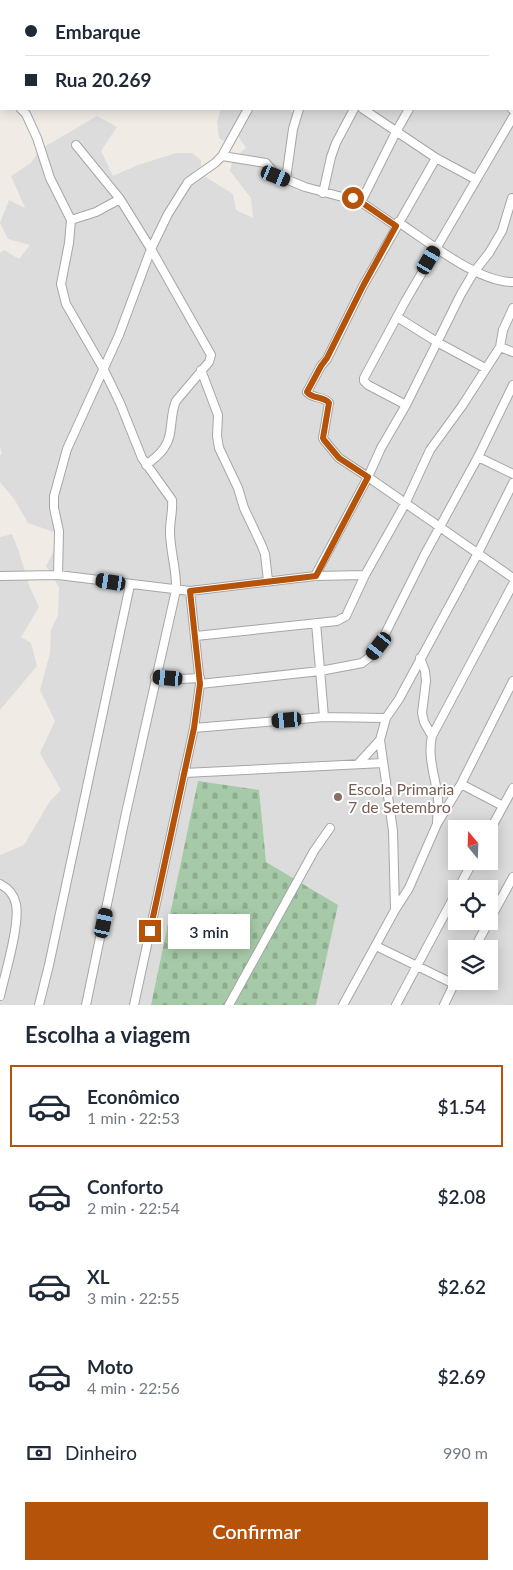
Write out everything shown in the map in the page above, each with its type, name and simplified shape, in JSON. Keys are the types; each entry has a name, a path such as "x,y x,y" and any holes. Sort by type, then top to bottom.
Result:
{"street":[{"path":"21,110 26,114 37,138 50,178 71,220 69,243 61,284 63,298 103,368 146,465 172,500 170,530 176,573 176,590 155,678 86,1005"},
{"path":"58,575 59,531 54,508 54,496 67,449 119,335 152,249 168,214 188,182 222,156 247,110"},
{"path":"286,180 293,129 299,110"},
{"path":"323,192 336,143 353,110"},
{"path":"364,110 436,158 475,179"},
{"path":"361,202 408,110"},
{"path":"406,405 368,385 364,382 364,378 436,247 513,117"},
{"path":"76,146 120,199 152,249 211,355 209,362 176,401 173,408 168,442 163,450 146,465"},
{"path":"222,156 266,163 276,176 323,192 353,198 436,247 474,272 494,280 513,282"},
{"path":"436,158 397,224 327,358 307,392 309,395 327,400 329,403 323,438 339,458 513,578"},
{"path":"316,576 368,477 381,448 406,405 461,294 502,231 512,198"},
{"path":"71,220 96,212 120,199"},
{"path":"196,636 337,621 346,616 365,574 405,504 430,450 462,406 500,347 503,330 513,308"},
{"path":"397,317 437,342 485,368"},
{"path":"500,347 513,352"},
{"path":"201,370 218,415 217,436 219,448 238,488 244,508 265,554 268,581"},
{"path":"155,678 200,681 320,671 362,663 371,656 379,646 425,554 478,457 513,385"},
{"path":"478,457 513,474"},
{"path":"395,910 393,831 380,740 386,718 399,699 478,553 513,483"},
{"path":"0,576 58,575 190,591 316,576 365,574"},
{"path":"436,824 438,800 431,757 430,743 432,736 513,584"},
{"path":"40,1005 130,585"},
{"path":"134,1005 194,728 200,681 190,591"},
{"path":"316,623 324,717"},
{"path":"420,658 425,671 426,681 422,713 424,722 432,736"},
{"path":"343,1005 409,888 436,824 461,784 513,681"},
{"path":"194,728 324,717 386,718"},
{"path":"358,764 380,740"},
{"path":"184,773 383,763"},
{"path":"461,784 503,806"},
{"path":"495,820 513,788"},
{"path":"229,1005 314,851 330,828"},
{"path":"479,940 513,877"},
{"path":"0,884 12,894 16,905 16,924 0,996"},
{"path":"396,1005 448,908"},
{"path":"376,946 448,979"},
{"path":"444,1005 451,990"}],"shaded area":[{"path":"221,110 289,110 292,112 294,110 513,110 513,1005 0,1005 0,855 24,845 50,801 61,790 40,753 55,721 40,690 50,653 51,630 58,615 59,587 46,566 62,535 28,523 14,499 0,482 0,455 2,454 0,447 0,253 4,250 19,259 30,245 8,239 0,223 9,200 25,208 11,176 31,163 39,150 97,116 117,127 101,151 113,176 138,165 176,153 192,153 201,160 201,174 233,194 236,210 253,218 251,198 230,171 233,159 246,148 237,134 225,142 219,138 217,122"},
{"path":"12,534 30,588 39,607 21,637 31,643 37,666 0,710 0,537"}],"green space":[{"path":"198,781 259,790 266,862 338,905 316,1005 151,1005"}],"place":[{"name":"Escola Primaria 7 de Setembro","path":"338,797"}],"route":[{"path":"150,931 194,728 200,684 190,591 316,576 340,527 368,477 339,458 324,440 329,403 327,400 309,395 307,392 327,358 396,226 353,198"}]}
